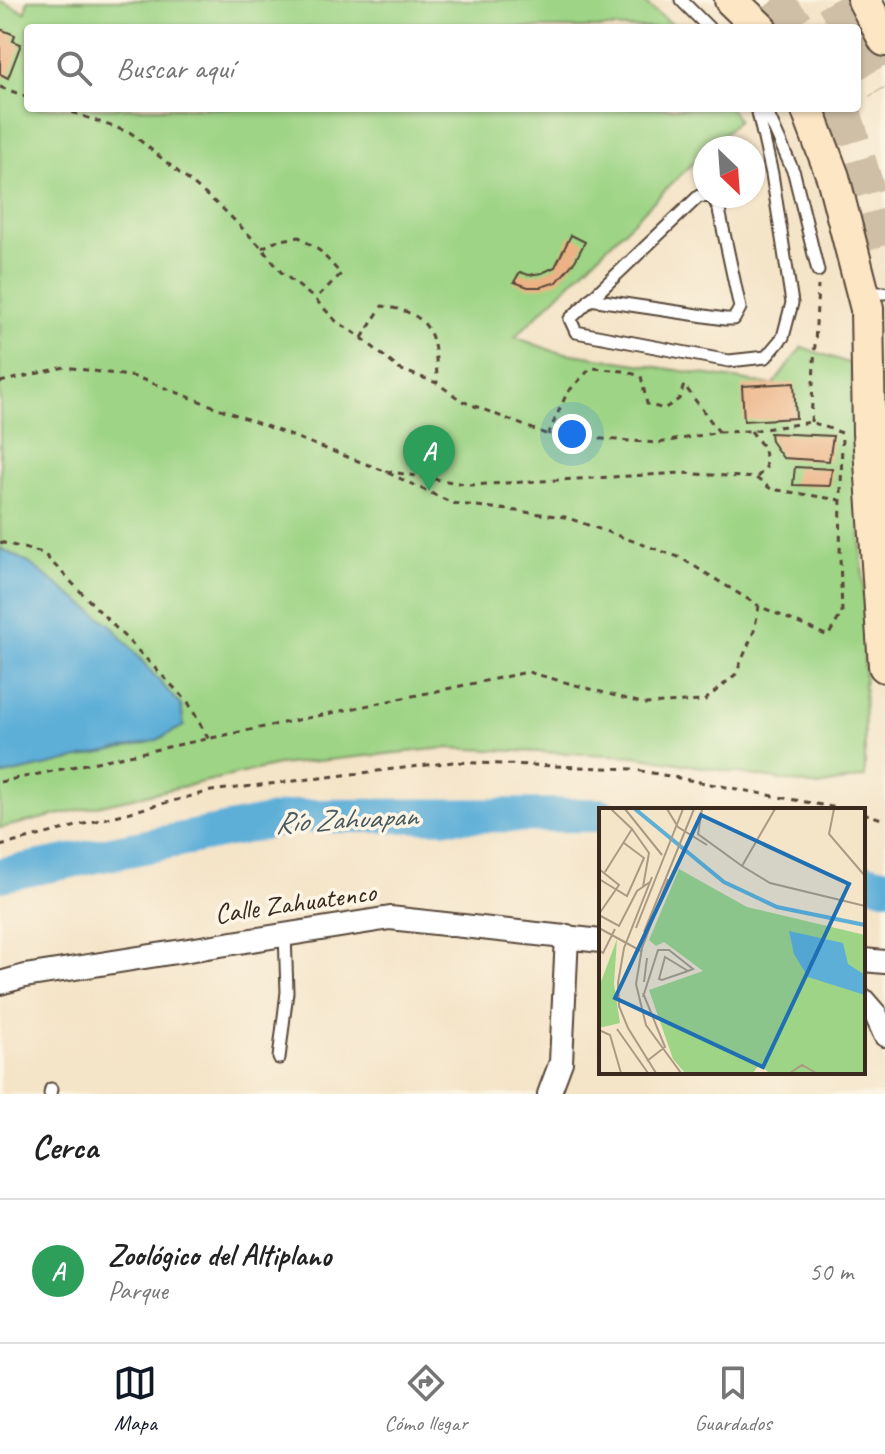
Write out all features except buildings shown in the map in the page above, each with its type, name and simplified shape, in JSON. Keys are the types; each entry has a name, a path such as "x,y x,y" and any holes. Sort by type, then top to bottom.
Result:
{"street":[{"path":"731,0 756,24"},
{"path":"864,0 885,40"},
{"path":"809,112 875,293 869,433 885,666"},
{"name":"Calle Zahuatenco","path":"0,983 25,976 390,918 599,941"},
{"path":"549,1094 561,1062 567,936"},
{"path":"865,960 885,962"},
{"path":"865,1002 876,1015 885,1035"}],"lane":[{"path":"681,0 705,24"},
{"path":"590,299 734,319 740,308 719,210 713,197 699,196 590,299 570,319 576,332 729,361 766,357 783,337 792,303 772,174 758,112"},
{"path":"767,112 794,173 818,271"},
{"path":"279,1058 287,992 285,933"}],"path":[{"path":"0,87 24,96"},
{"path":"0,382 65,367 136,377 382,470 452,503 565,517 681,558 759,606 828,636 842,613 842,433 811,422 751,431 719,432 658,443 548,435 462,401 437,383 399,369 336,321 315,299 281,272 222,208 131,133 71,112"},
{"path":"262,248 275,241 299,237 320,251 341,274 315,299"},
{"path":"811,422 818,271"},
{"path":"362,338 382,306 400,308 420,319 432,332 437,352 437,383"},
{"path":"548,435 567,393 591,368 641,376 647,404 664,409 679,399 684,385 719,432"},
{"path":"751,431 764,448 766,468 756,478"},
{"path":"382,470 471,485 682,473 756,478 771,489 840,500"},
{"path":"0,542 43,553 188,702 209,740"},
{"path":"0,782 528,672 645,704 704,701 736,674 754,631 759,606"},
{"path":"0,846 211,791 453,762 631,769 837,808"},
{"path":"865,814 885,820"}],"green space":[{"path":"28,0 640,0 672,24 24,24 24,112 733,112 738,120 721,136 693,136 693,163 515,337 553,351 773,385 802,347 851,364 864,598 865,777 818,786 635,756 446,748 278,765 0,828 0,1 25,12"}],"water":[{"path":"0,548 29,563 111,625 181,706 184,726 155,741 0,776"}],"waterway":[{"name":"Río Zahuapan","path":"0,875 300,816 599,815"},
{"name":"Río Zahuapan","path":"865,880 885,885"}],"tunnel":[{"path":"773,0 794,24"},
{"path":"834,0 848,24"},
{"path":"861,47 885,88"},
{"path":"843,112 885,250"}],"place":[{"name":"Zoológico del Altiplano","path":"429,491"}]}
